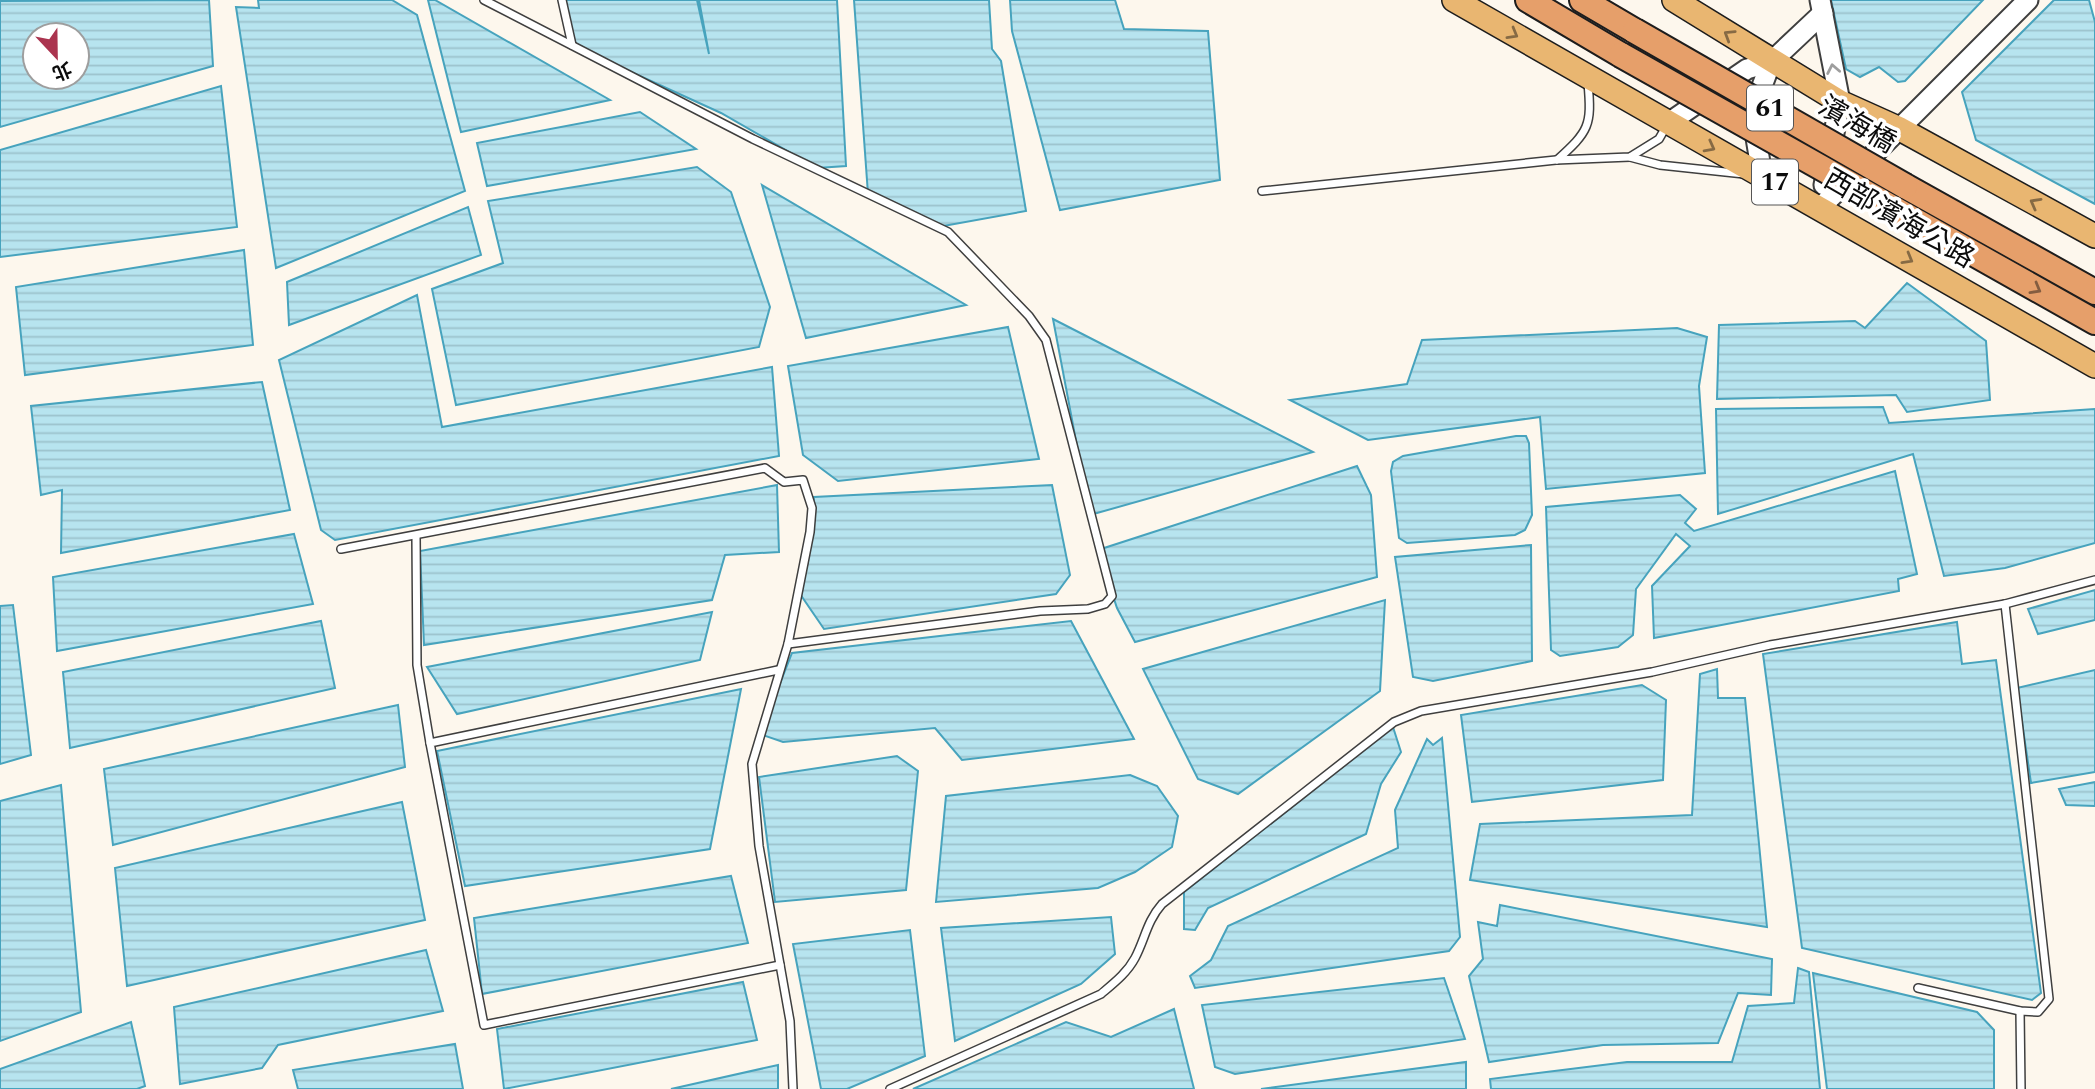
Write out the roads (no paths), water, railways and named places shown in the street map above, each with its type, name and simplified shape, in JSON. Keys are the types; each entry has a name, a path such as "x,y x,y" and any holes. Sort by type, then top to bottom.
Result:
{"highway":[{"name":"濱海橋","path":"1528,0 1621,55 1898,196"},
{"name":"濱海橋","path":"1582,0 1898,196"},
{"name":"61","path":"1898,196 2095,292"},
{"name":"61","path":"1898,196 2095,322"}],"main road":[{"name":"西部濱海公路","path":"1454,0 2095,366"},
{"path":"1674,0 1840,102 1900,129 2095,236"}],"street":[{"path":"1820,208 2028,0"},
{"path":"1762,175 1752,113 1771,62 1821,7"},
{"path":"1820,208 1840,102 1821,7"},
{"path":"1667,124 1747,69 1771,62"}],"lane":[{"path":"484,0 753,139 948,232 1028,316 1046,340 1112,596 1105,604 1088,609 1040,611 788,644"},
{"path":"562,0 572,45"},
{"path":"1556,160 1577,141 1591,118 1587,75"},
{"path":"1630,158 1659,139 1667,124"},
{"path":"1262,191 1556,160 1630,158 1660,164 1762,175"},
{"path":"341,550 765,468 784,481 803,480 812,508 788,644 778,670 752,764 759,846 790,1021 793,1089"},
{"path":"416,536 417,665 484,1025 780,965"},
{"path":"890,1089 1101,994 1130,966 1151,916 1161,904 1394,722 1421,711 1652,672 1770,645 2005,604 2095,580"},
{"path":"1918,988 2020,1012 2038,1013 2049,999 2005,604"},
{"path":"430,743 778,670"},
{"path":"2020,1012 2021,1089"}],"water":[{"path":"209,0 213,66 0,127 0,1"},
{"path":"258,0 392,0 417,15 465,191 276,268 236,7 259,8"},
{"path":"428,0 435,0 610,100 461,132"},
{"path":"562,0 697,0 709,54 699,0 837,0 846,166 817,168 721,113 572,45"},
{"path":"854,0 989,0 992,49 1001,61 1026,211 938,227 868,194"},
{"path":"1010,0 1115,0 1124,29 1208,31 1220,180 1060,210 1012,31"},
{"path":"1831,0 1983,0 1905,81 1898,82 1879,67 1860,77 1846,69"},
{"path":"2054,0 2089,0 2095,22 2095,204 1976,140 1962,92"},
{"path":"221,86 237,227 0,257 0,150"},
{"path":"640,112 696,149 487,186 477,143"},
{"path":"697,167 731,192 770,307 759,347 456,405 432,289 503,263 488,201"},
{"path":"762,185 966,305 806,338"},
{"path":"468,207 481,255 289,325 287,282"},
{"path":"244,250 253,345 25,375 16,287"},
{"path":"1907,283 1986,341 1990,400 1907,412 1896,395 1717,399 1719,325 1855,321 1865,328"},
{"path":"417,295 442,427 772,367 779,456 335,540 321,530 279,360"},
{"path":"1053,319 1313,452 1090,515"},
{"path":"1008,327 1039,459 838,481 803,455 788,366"},
{"path":"1677,328 1707,337 1699,386 1705,473 1546,489 1540,417 1368,440 1290,400 1407,384 1422,340"},
{"path":"262,382 290,510 61,553 62,490 41,495 31,406"},
{"path":"1883,407 1889,423 2095,409 2095,543 2005,568 1944,576 1913,454 1718,514 1716,409"},
{"path":"1526,436 1529,443 1532,515 1525,530 1515,535 1407,543 1399,538 1391,471 1393,462 1403,456"},
{"path":"1357,466 1371,495 1377,577 1135,642 1117,608 1098,550"},
{"path":"1895,471 1917,574 1898,579 1899,591 1654,638 1652,586 1690,546 1676,534 1636,589 1633,635 1618,647 1560,656 1551,650 1546,507 1680,495 1696,509 1685,523 1694,531"},
{"path":"777,485 779,552 725,555 712,600 424,645 420,551"},
{"path":"1052,485 1070,575 1056,594 824,629 798,591 814,497"},
{"path":"294,534 313,604 57,651 53,577"},
{"path":"1531,545 1532,661 1433,681 1413,677 1395,557"},
{"path":"2095,590 2095,620 2038,634 2028,609"},
{"path":"1385,600 1380,691 1238,794 1198,779 1143,669"},
{"path":"13,605 31,755 0,764 0,606"},
{"path":"712,612 700,660 457,714 427,667"},
{"path":"321,621 335,688 70,748 63,672"},
{"path":"1071,621 1134,739 962,760 935,728 783,742 760,734 792,653"},
{"path":"1957,622 1962,664 1996,660 2041,993 2032,1000 1802,948 1763,654"},
{"path":"1717,669 1718,698 1745,698 1767,927 1470,880 1480,824 1692,815 1700,674"},
{"path":"2095,670 2095,772 2031,783 2017,688"},
{"path":"1642,685 1666,700 1663,780 1472,802 1461,715"},
{"path":"741,689 710,849 465,886 437,751"},
{"path":"398,705 405,767 113,845 104,769"},
{"path":"1393,727 1401,752 1381,784 1366,834 1208,908 1195,930 1184,929 1184,892"},
{"path":"1442,738 1460,937 1449,951 1195,988 1190,976 1211,960 1228,926 1398,848 1395,810 1427,739 1433,745"},
{"path":"897,756 918,771 906,890 775,902 759,777"},
{"path":"1130,775 1157,786 1178,816 1172,847 1135,872 1098,888 936,902 946,796"},
{"path":"2095,782 2095,806 2066,805 2059,789"},
{"path":"61,785 81,1012 0,1041 0,801"},
{"path":"402,802 425,920 127,986 115,868"},
{"path":"731,876 748,943 482,994 474,918"},
{"path":"1500,905 1772,959 1771,995 1738,993 1718,1043 1603,1045 1489,1062 1469,976 1483,959 1478,922 1497,926"},
{"path":"1111,917 1115,954 1081,984 955,1041 941,928"},
{"path":"910,930 925,1056 847,1089 821,1089 793,944"},
{"path":"426,950 443,1011 278,1045 262,1068 180,1084 174,1007"},
{"path":"1798,968 1809,972 1820,1089 1491,1089 1490,1079 1627,1062 1732,1062 1748,1006 1794,1003"},
{"path":"1813,973 1977,1012 1994,1030 1994,1089 1827,1089"},
{"path":"1444,978 1465,1039 1235,1074 1215,1067 1202,1005"},
{"path":"743,982 757,1040 504,1089 497,1029"},
{"path":"1174,1009 1194,1089 913,1089 1066,1022 1111,1037"},
{"path":"131,1022 145,1086 137,1089 0,1089 0,1069"},
{"path":"455,1044 463,1089 298,1089 293,1070"},
{"path":"1466,1062 1466,1089 1261,1089"},
{"path":"778,1065 778,1089 671,1089"}]}
